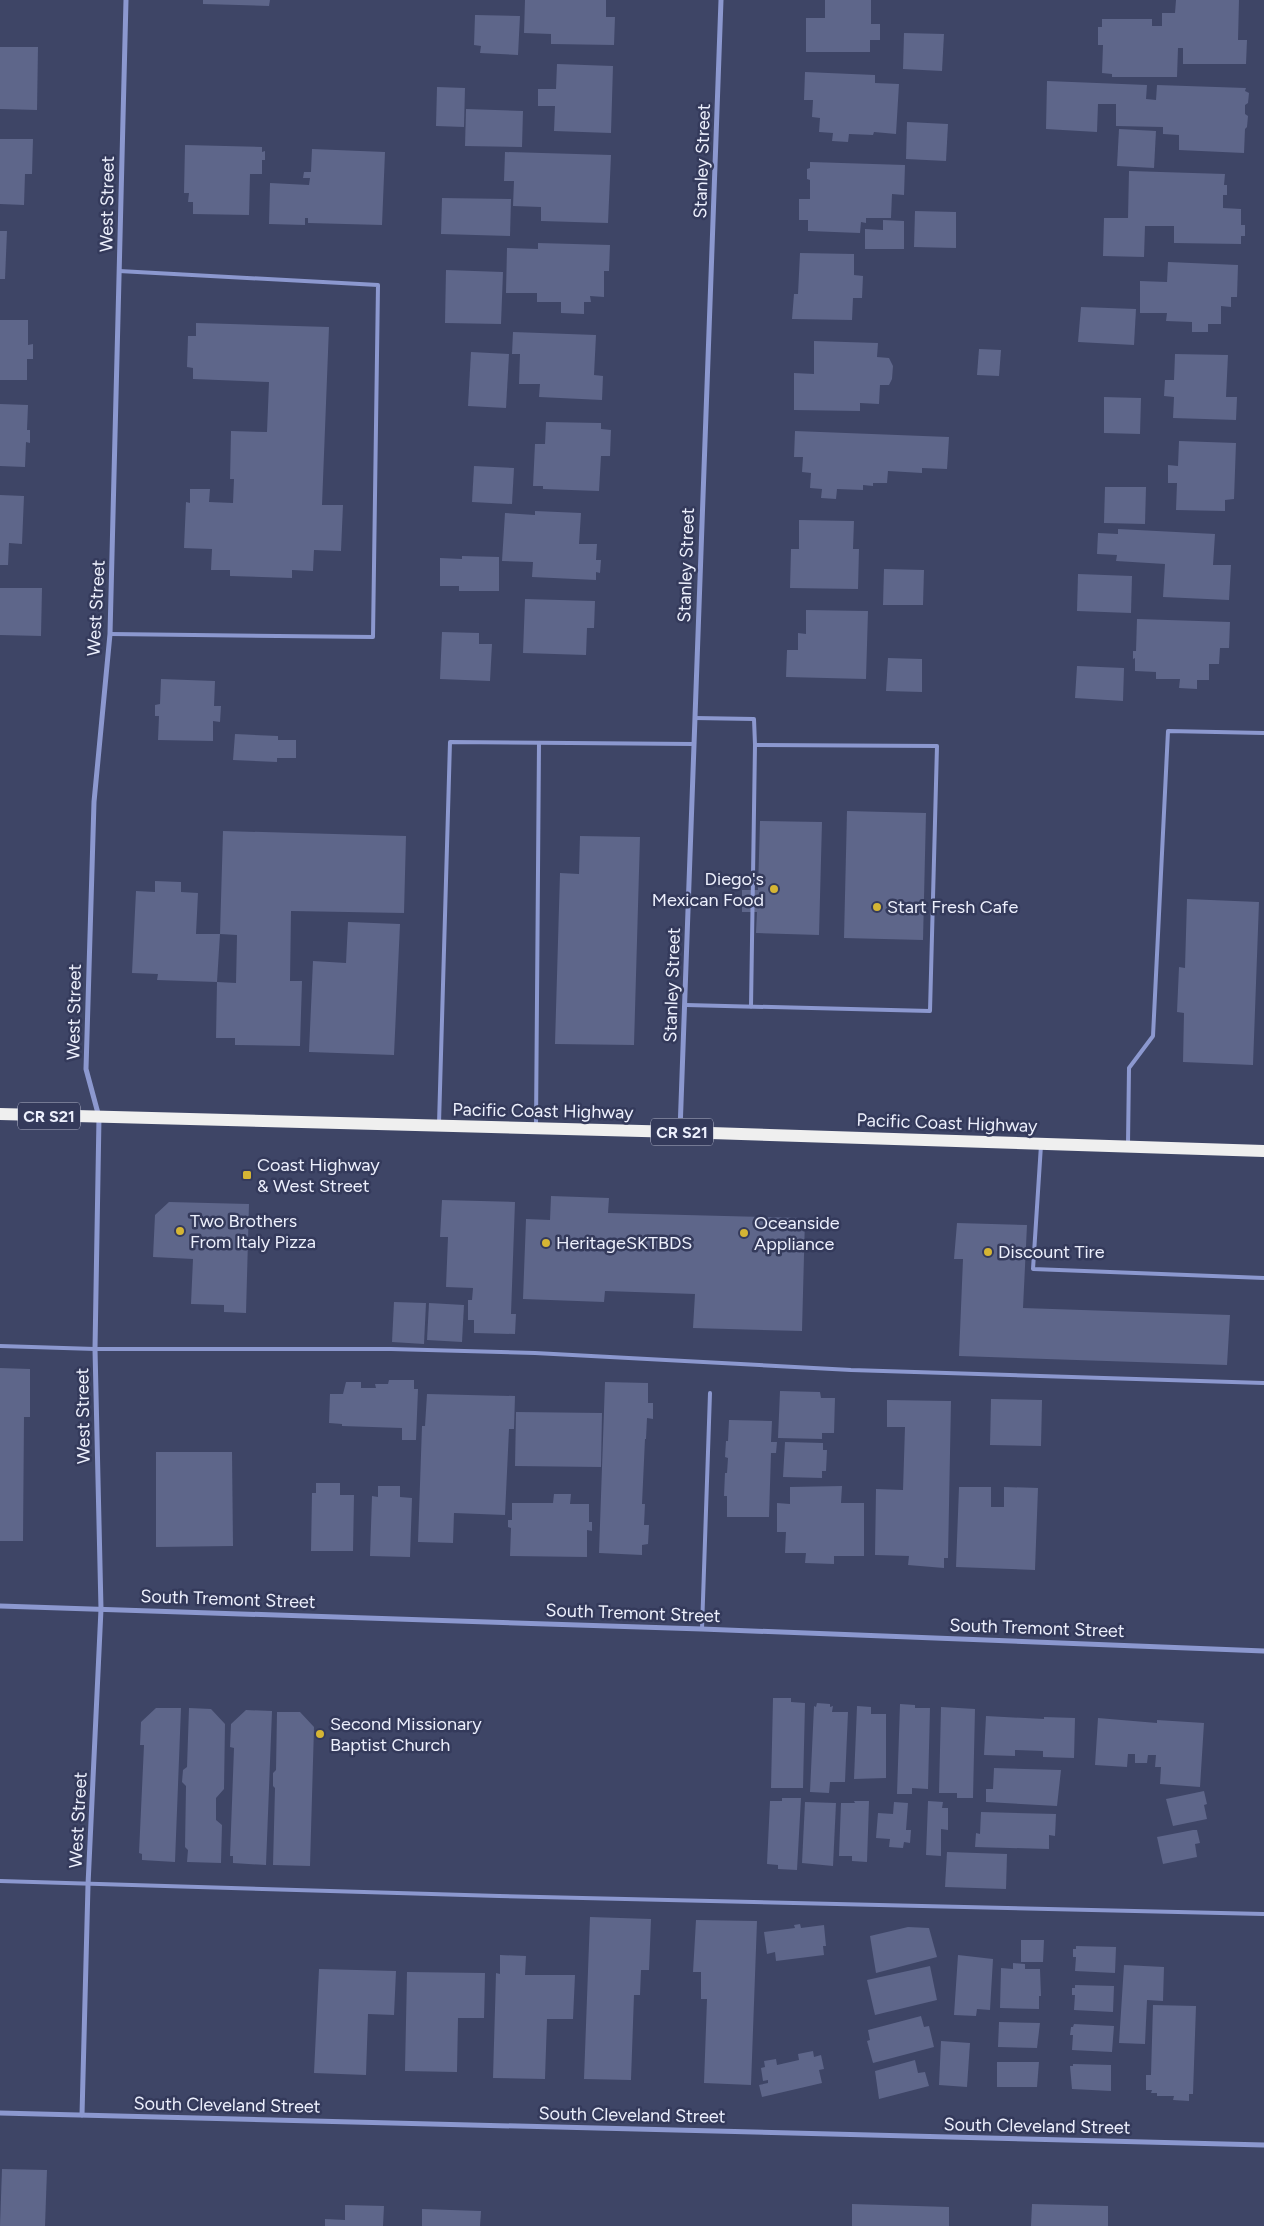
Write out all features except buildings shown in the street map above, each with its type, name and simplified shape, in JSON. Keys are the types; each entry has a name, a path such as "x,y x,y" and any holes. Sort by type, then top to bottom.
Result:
{"main road":[{"name":"Pacific Coast Highway","path":"0,1114 680,1132 1264,1151"}],"street":[{"name":"West Street","path":"82,2115 88,1884 101,1608 95,1349 99,1117 86,1069 94,802 110,634 126,0"},
{"name":"Stanley Street","path":"680,1132 721,0"},
{"name":"South Tremont Street","path":"0,1606 702,1629 1264,1651"},
{"name":"South Cleveland Street","path":"0,2113 1264,2146"}],"lane":[{"path":"110,634 373,637 378,285 119,271"},
{"path":"695,718 754,718 751,1007"},
{"path":"1128,1146 1129,1068 1153,1036 1168,731 1264,733"},
{"path":"439,1126 450,742 693,744"},
{"path":"536,1129 539,742"},
{"path":"686,1005 930,1011 937,746 755,745"},
{"path":"1041,1144 1033,1269 1264,1278"},
{"path":"0,1346 95,1349 391,1349 536,1354 850,1370 1264,1383"},
{"path":"702,1629 710,1394"},
{"path":"0,1881 1264,1914"}],"place":[{"name":"Diego's Mexican Food","path":"774,889"},
{"name":"Start Fresh Cafe","path":"877,907"},
{"name":"Coast Highway & West Street","path":"247,1175"},
{"name":"Two Brothers From Italy Pizza","path":"180,1231"},
{"name":"Oceanside Appliance","path":"744,1233"},
{"name":"HeritageSKTBDS","path":"546,1243"},
{"name":"Discount Tire","path":"988,1252"},
{"name":"Second Missionary Baptist Church","path":"320,1734"}]}
